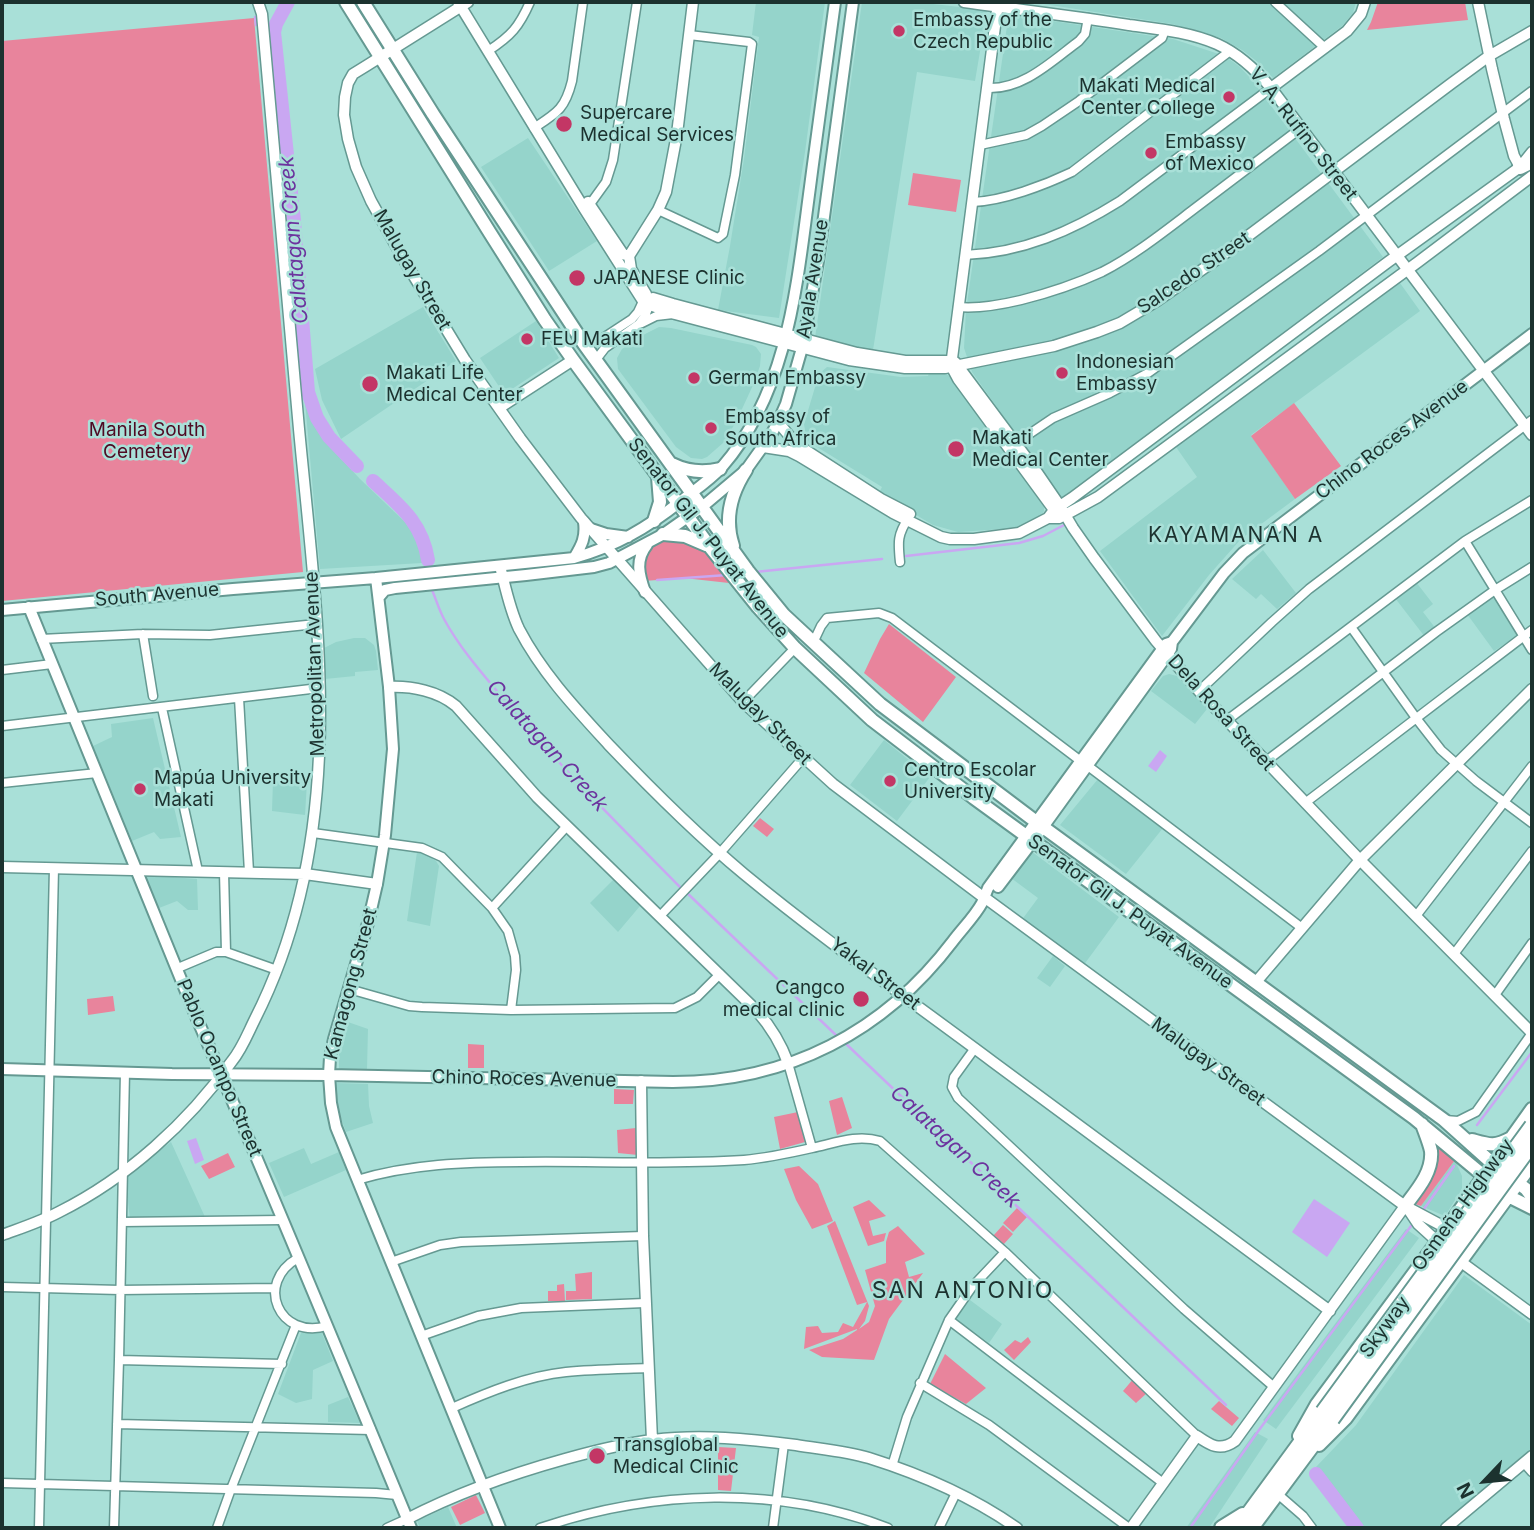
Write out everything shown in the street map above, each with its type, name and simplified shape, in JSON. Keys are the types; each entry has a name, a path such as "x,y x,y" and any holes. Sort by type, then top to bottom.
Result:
{"highway":[{"name":"Skyway","path":"1238,1524 1532,1126"},
{"name":"Skyway","path":"1254,1528 1532,1144"},
{"path":"1222,1528 1238,1524"}],"main road":[{"name":"Senator Gil J. Puyat Avenue","path":"346,2 503,255 573,360 710,547 795,648 872,720 1030,839 1422,1124 1508,1196 1532,1208"},
{"name":"Senator Gil J. Puyat Avenue","path":"363,2 516,243 584,344 772,603 880,704 1040,825 1444,1120 1532,1197"},
{"name":"Ayala Avenue","path":"500,566 574,558 628,537 692,493 720,469 745,437 766,396 785,339 801,256 835,2"},
{"name":"Ayala Avenue","path":"395,588 594,567 618,559 688,517 746,470 778,422 786,404 803,344 818,261 853,2"},
{"name":"Chino Roces Avenue","path":"2,1069 694,1082 723,1080 763,1072 836,1043 894,1005 943,953 1030,839 1224,573 1243,552 1532,334"},
{"path":"671,464 691,471 720,469"},
{"path":"737,556 730,534 730,511 738,483 746,470"},
{"path":"654,521 660,502 657,474"},
{"path":"574,558 585,538 588,525 606,534 628,537"},
{"path":"663,534 685,536 710,547"},
{"path":"645,592 639,564 643,550 649,542"},
{"name":"South Avenue","path":"2,610 500,566"},
{"path":"376,578 395,588"},
{"name":"Kamagong Street","path":"376,578 389,687 393,749 377,884 334,1039 329,1075 331,1103 337,1127 358,1180 500,1528"},
{"path":"379,597 385,590 395,588"},
{"name":"Pablo Ocampo Street","path":"29,607 409,1524"},
{"name":"Osmeña Highway","path":"1298,1440 1317,1404 1448,1228 1532,1109"},
{"path":"1405,1206 1425,1178 1431,1161 1422,1124"},
{"path":"1465,1138 1493,1146 1513,1136"},
{"name":"Osmeña Highway","path":"1313,1450 1346,1418 1532,1164"},
{"name":"Osmeña Highway","path":"1238,1524 1321,1411"},
{"name":"Osmeña Highway","path":"1254,1528 1339,1414"}],"street":[{"name":"Metropolitan Avenue","path":"2,1235 45,1219 76,1203 122,1172 172,1132 206,1094 234,1059 277,970 289,937 305,874 313,834 320,755 316,624 262,14 258,2"},
{"path":"490,50 521,22 530,2"},
{"path":"536,127 555,116 569,94 583,2"},
{"path":"587,208 606,181 613,160 637,2"},
{"path":"639,324 645,316 648,300 631,269 629,256 666,192 673,158 693,2"},
{"name":"V. A. Rufino Street","path":"964,2 998,4 1165,30 1205,39 1230,51 1255,69 1484,371 1529,423 1532,435"},
{"path":"1275,2 1325,48"},
{"path":"965,255 1019,248 1073,228 1120,201 1354,25 1366,2"},
{"path":"1478,2 1514,156 1526,164"},
{"path":"953,364 958,307 998,4"},
{"name":"Malugay Street","path":"463,5 354,74 348,83 345,97 344,115 348,139 356,167 377,213 462,354 536,460 588,525 743,702 843,792 984,900 1405,1206 1448,1228 1472,1246"},
{"path":"463,5 465,15 490,50 587,208 648,300 675,314 785,339"},
{"path":"987,88 1020,83 1033,74 1079,41 1085,34 1088,18"},
{"path":"980,145 1026,135 1042,126 1162,38 1165,30"},
{"name":"Salcedo Street","path":"785,339 880,358 953,364 1054,346 1120,323 1216,260 1489,56 1532,31"},
{"path":"658,210 718,238 722,237 735,175 752,44 690,35"},
{"path":"973,202 988,201 1046,184 1072,172 1230,51"},
{"path":"1016,443 1053,418 1149,373 1532,91"},
{"path":"958,307 1005,304 1072,285 1101,272 1133,254 1168,229 1301,128"},
{"path":"1057,513 1397,256 1526,164 1532,152"},
{"path":"763,447 789,451 892,513 964,539 1019,533 1057,513 1098,497 1532,176"},
{"path":"587,208 623,254 629,256"},
{"path":"648,300 673,304 785,339"},
{"path":"584,344 600,340 632,319 648,300"},
{"path":"595,360 605,348 639,324 656,316 675,314"},
{"path":"499,408 573,360"},
{"name":"Dela Rosa Street","path":"953,364 1016,443 1057,513"},
{"name":"Dela Rosa Street","path":"953,364 958,379 1057,513 1074,530 1199,691 1360,860 1532,1033"},
{"path":"778,422 796,444 909,517"},
{"path":"1199,691 1309,589 1529,423"},
{"path":"1226,721 1465,541 1532,500"},
{"path":"892,513 898,521 900,562"},
{"path":"899,534 909,517"},
{"path":"1465,541 1532,650"},
{"name":"Yakal Street","path":"500,566 519,629 564,695 638,775 720,853 769,894 903,995 1330,1311"},
{"path":"1265,762 1495,590 1532,567"},
{"path":"813,643 827,618 879,613 892,618 1302,928"},
{"path":"41,639 143,634 210,635 316,624"},
{"path":"1351,627 1441,750 1532,823"},
{"path":"1305,803 1532,630"},
{"path":"143,634 153,696"},
{"path":"743,702 795,648"},
{"path":"2,670 52,664"},
{"path":"389,687 414,688 447,699 456,706 537,797 766,1021 788,1063 812,1148"},
{"path":"2,726 319,688"},
{"path":"1256,982 1360,860 1532,689"},
{"path":"239,698 249,872"},
{"path":"162,708 198,871"},
{"path":"660,916 720,853 803,758"},
{"path":"1416,916 1532,766"},
{"path":"2,783 97,773"},
{"path":"492,908 567,826"},
{"path":"313,834 422,848 441,856 492,908 508,931 516,970 511,1010"},
{"path":"1454,954 1532,851"},
{"path":"2,867 305,874 377,884"},
{"path":"39,1528 54,867"},
{"path":"224,872 226,952"},
{"path":"1495,995 1532,943"},
{"path":"178,968 216,952 226,952 277,970"},
{"path":"349,989 409,1006 511,1010 675,1009 697,998 720,975"},
{"path":"1444,1120 1458,1121 1476,1112 1532,1033"},
{"path":"975,1048 954,1077 952,1087 958,1098 1184,1308 1274,1387"},
{"path":"115,1528 125,1072"},
{"path":"641,1081 643,1236 652,1440"},
{"path":"358,1180 426,1166 493,1162 641,1163 747,1160 851,1138 880,1141 1005,1252 1197,1436 1218,1448 1230,1445 1238,1437 1405,1206"},
{"name":"Malugay Street","path":"1405,1206 1418,1224 1437,1242 1532,1314"},
{"path":"122,1222 282,1220"},
{"path":"391,1262 440,1245 461,1242 643,1236"},
{"path":"892,1466 920,1383 949,1320 972,1287 1005,1252"},
{"path":"298,1258 283,1269 278,1278 275,1288 280,1310 296,1325 312,1329 327,1326"},
{"path":"2,1287 120,1290 275,1288"},
{"path":"421,1336 478,1316 521,1308 646,1303"},
{"path":"949,1320 1163,1483"},
{"path":"218,1528 296,1325"},
{"path":"119,1360 282,1364"},
{"path":"452,1408 509,1385 554,1374 649,1368"},
{"path":"920,1383 989,1425 1130,1528 1197,1436"},
{"path":"117,1424 371,1430"},
{"path":"387,1528 409,1524 428,1508 531,1468 592,1451 652,1440 694,1437 755,1440 845,1452 867,1458 956,1493 1017,1528"},
{"path":"773,1528 783,1444"},
{"path":"1446,1528 1528,1460 1532,1472"},
{"path":"2,1483 397,1495"},
{"path":"939,1528 956,1493"},
{"path":"1280,1496 1303,1516 1312,1528"},
{"path":"540,1528 602,1510 709,1497 741,1497 835,1512 888,1528"}],"shaded area":[{"path":"756,2 825,2 779,318 718,310 744,159 759,37 752,35"},
{"path":"862,2 915,2 987,10 975,81 917,72 873,350 815,338"},
{"path":"1031,2 1356,2 1353,13 1342,26 1273,78 1259,63 1221,38 1172,24"},
{"path":"1019,16 1173,39 1225,56 1252,80 1383,257 1062,499 972,372 964,348 966,310 1007,26 1011,18"},
{"path":"528,138 597,241 549,271 481,167"},
{"path":"1400,283 1420,311 1251,435 1295,499 1241,539 1162,636 1100,551 1197,477 1176,447"},
{"name":"Makati Life Medical Center","path":"423,307 456,361 341,439 322,400 315,369"},
{"name":"FEU Makati","path":"536,321 559,358 509,391 500,388 480,358"},
{"path":"659,327 752,345 761,354 754,383 736,422 723,443 702,459 691,458 676,447 618,369 617,358 622,349"},
{"path":"827,367 901,377 928,376 930,371 947,374 1044,504 1042,514 1018,528 958,532 933,525 879,493 882,487 809,442 806,437 804,424 819,374"},
{"path":"305,402 331,448 414,533 421,547 422,563 320,569"},
{"path":"1263,550 1296,593 1277,609 1261,594 1256,599 1232,579"},
{"path":"1416,582 1433,604 1423,612 1436,629 1425,637 1395,598"},
{"path":"1494,594 1520,634 1494,651 1467,614"},
{"path":"354,638 365,638 374,645 378,670 325,679 324,648"},
{"path":"1163,676 1177,676 1207,709 1195,724 1151,691"},
{"name":"Mapúa University Makati","path":"153,718 181,837 160,839 154,832 132,841 93,746 112,737 111,724"},
{"name":"Centro Escolar University","path":"884,740 930,777 897,821 850,785"},
{"path":"1160,750 1167,756 1156,772 1148,766"},
{"path":"1098,779 1163,828 1126,874 1060,825"},
{"path":"273,781 307,782 305,815 272,811"},
{"path":"1031,851 1119,917 1083,966 1021,921 1038,898 1011,878"},
{"path":"417,852 424,853 439,866 430,926 407,921"},
{"path":"145,875 197,879 198,910 188,910 177,901 159,908"},
{"path":"613,880 640,906 618,932 590,903"},
{"path":"1053,956 1065,966 1050,987 1037,978"},
{"path":"345,1021 368,1029 367,1069 339,1069 339,1046"},
{"path":"335,1083 368,1084 373,1123 346,1132 339,1113"},
{"path":"196,1138 204,1160 195,1164 187,1141"},
{"path":"171,1142 205,1217 130,1220 125,1175"},
{"path":"304,1148 311,1164 339,1152 346,1170 284,1197 269,1163"},
{"path":"1455,1160 1462,1176 1462,1189 1445,1216 1421,1206"},
{"path":"1314,1199 1350,1223 1327,1257 1292,1232"},
{"path":"1406,1229 1419,1238 1276,1429 1263,1420"},
{"path":"1464,1275 1532,1325 1532,1448 1437,1528 1363,1528 1316,1467 1356,1425"},
{"path":"970,1300 1002,1324 989,1343 956,1319"},
{"path":"321,1331 333,1361 313,1370 312,1399 296,1403 278,1394 301,1333"},
{"path":"348,1397 360,1423 328,1422 328,1405"},
{"path":"1255,1432 1268,1439 1209,1528 1186,1528"},
{"path":"448,1507 457,1528 420,1528 417,1521"}],"green space":[{"path":"1378,2 1465,2 1468,20 1367,30"},
{"name":"Manila South Cemetery","path":"254,18 303,572 2,601 2,41"},
{"path":"913,173 961,180 956,212 908,205"},
{"path":"1294,403 1341,466 1295,499 1251,436"},
{"path":"662,535 696,538 729,583 684,578 644,581 644,550"},
{"path":"889,624 956,677 923,722 864,673"},
{"path":"760,818 774,829 767,837 753,826"},
{"path":"113,996 115,1011 88,1015 87,999"},
{"path":"468,1044 484,1045 484,1068 468,1068"},
{"path":"614,1089 634,1090 633,1104 614,1104"},
{"path":"842,1097 852,1128 837,1135 829,1101"},
{"path":"798,1112 805,1142 780,1149 774,1117"},
{"path":"636,1128 638,1155 618,1153 617,1130"},
{"path":"1435,1144 1455,1160 1421,1206 1412,1203"},
{"path":"228,1153 235,1167 209,1179 201,1166"},
{"path":"799,1166 818,1184 833,1221 812,1229 796,1200 784,1169"},
{"path":"869,1200 886,1216 869,1221 873,1236 886,1233 884,1241 868,1246 853,1207"},
{"path":"1017,1208 1027,1217 1013,1232 1003,1223"},
{"path":"835,1221 869,1306 865,1321 859,1329 869,1322 875,1306 865,1270 886,1263 889,1232 898,1226 925,1254 905,1262 909,1277 923,1273 889,1319 874,1360 822,1357 809,1350 843,1339 857,1329 804,1349 806,1327 818,1326 822,1333 838,1332 843,1323 853,1327 867,1302 857,1305 827,1226"},
{"path":"1003,1225 1013,1234 1003,1245 993,1236"},
{"path":"592,1272 592,1299 566,1300 566,1291 576,1291 575,1274"},
{"path":"564,1284 565,1301 548,1301 548,1291 557,1291 557,1285"},
{"path":"1028,1337 1031,1342 1014,1360 1004,1350 1015,1340 1021,1343"},
{"path":"945,1354 986,1388 966,1404 930,1384"},
{"path":"1134,1378 1148,1392 1136,1403 1123,1391"},
{"path":"1219,1401 1239,1418 1232,1426 1211,1409"},
{"path":"718,1447 736,1448 731,1491 718,1490"},
{"path":"476,1495 485,1513 460,1525 451,1507"}],"waterway":[{"name":"Calatagan Creek","path":"288,2 274,32 294,221 308,392 317,418 329,437 357,466"},
{"path":"255,17 256,25"},
{"name":"Calatagan Creek","path":"373,481 401,507 415,525 421,535 428,560"},
{"path":"906,556 1019,543 1043,536 1066,524"},
{"path":"755,572 882,559"},
{"name":"Calatagan Creek","path":"428,560 429,569"},
{"path":"657,580 727,575"},
{"name":"Calatagan Creek","path":"432,590 451,631 485,676 573,778 681,888"},
{"name":"Calatagan Creek","path":"686,892 838,1037"},
{"name":"Calatagan Creek","path":"843,1041 1226,1405"},
{"path":"1477,1125 1532,1052"},
{"path":"1424,1209 1454,1166"},
{"path":"1190,1528 1259,1430 1411,1226"},
{"name":"Calatagan Creek","path":"1316,1474 1357,1528"}],"place":[{"name":"Embassy of the Czech Republic","path":"899,31"},
{"name":"Makati Medical Center College","path":"1229,97"},
{"name":"Supercare Medical Services","path":"564,124"},
{"name":"Embassy of Mexico","path":"1151,153"},
{"name":"JAPANESE Clinic","path":"577,278"},
{"name":"FEU Makati","path":"527,339"},
{"name":"Indonesian Embassy","path":"1062,373"},
{"name":"German Embassy","path":"694,378"},
{"name":"Makati Life Medical Center","path":"370,384"},
{"name":"Embassy of South Africa","path":"711,428"},
{"name":"Makati Medical Center","path":"956,449"},
{"name":"Centro Escolar University","path":"890,781"},
{"name":"Mapúa University Makati","path":"140,789"},
{"name":"Cangco medical clinic","path":"861,999"},
{"name":"Transglobal Medical Clinic","path":"597,1456"}],"district":[{"name":"KAYAMANAN A","path":"1236,536"},
{"name":"SAN ANTONIO","path":"963,1291"}]}
